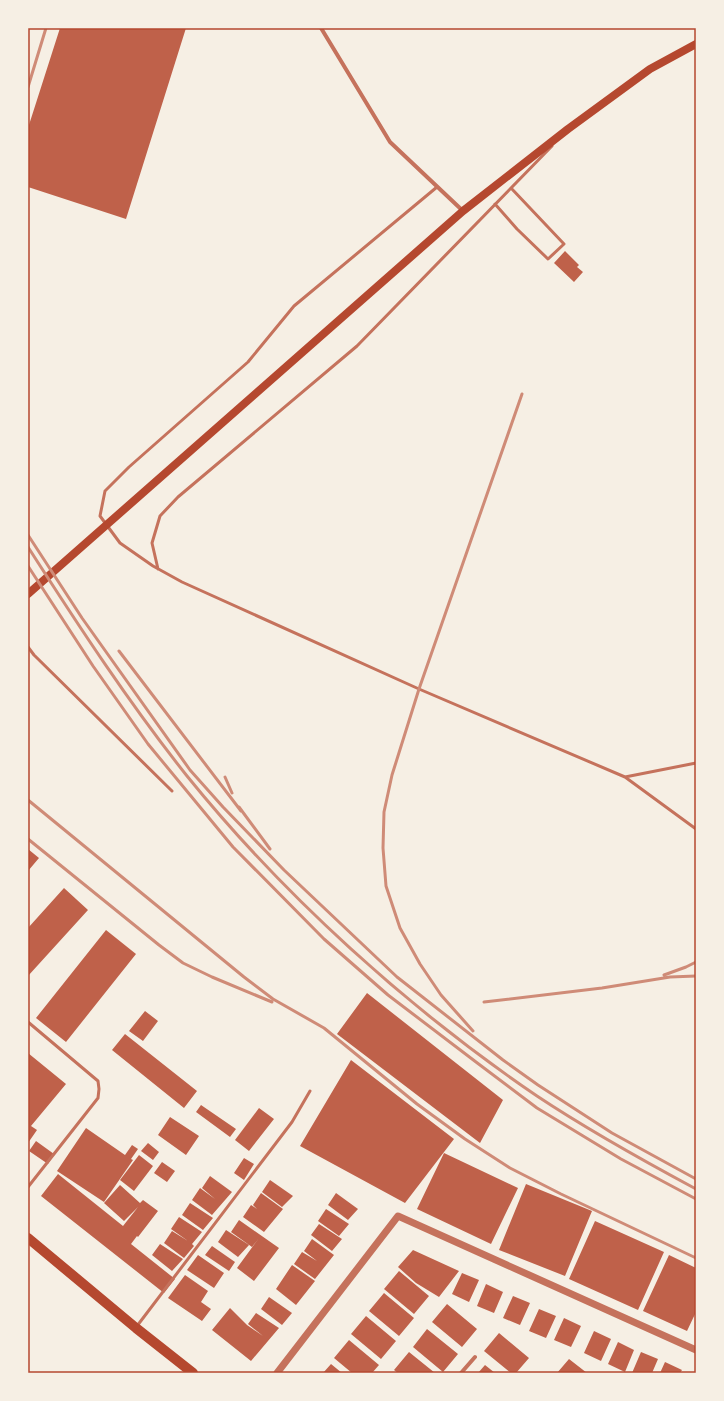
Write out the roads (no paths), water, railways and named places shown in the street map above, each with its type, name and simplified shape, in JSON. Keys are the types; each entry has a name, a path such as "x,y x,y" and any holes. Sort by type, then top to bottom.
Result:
{"main road":[{"path":"28,594 462,211 568,129 650,69 696,44"},
{"path":"28,1238 136,1328 193,1373"}],"street":[{"path":"321,28 390,142 462,211"},
{"path":"277,1373 398,1216 696,1350"},
{"path":"461,1373 475,1357"}],"lane":[{"path":"158,569 152,543 160,516 178,497 356,346 568,129"},
{"path":"437,187 294,306 248,362 129,467 105,491 100,516 120,543 158,569 182,582 419,689 625,778 696,829"},
{"path":"495,204 517,229 548,259 557,252 564,244 511,188"},
{"path":"28,647 77,699 172,791"},
{"path":"625,778 696,763"},
{"path":"28,1022 98,1081 99,1090 98,1098 28,1187"},
{"path":"136,1328 292,1122 310,1091"}],"railway":[{"path":"28,87 46,28"},
{"path":"473,1031 441,995 420,964 400,928 386,886 383,848 384,812 392,775 419,689 522,394"},
{"path":"28,535 82,618 190,770 223,807 284,870 397,977 503,1060 538,1085 612,1133 696,1179"},
{"path":"28,547 104,663 187,776 225,821 307,907 350,948 396,988 489,1062 537,1096 595,1133 696,1189"},
{"path":"28,566 93,666 148,744 233,847 324,939 388,995 537,1108 621,1159 696,1199"},
{"path":"119,651 241,811"},
{"path":"225,777 232,793"},
{"path":"28,800 244,977 273,999 324,1028 417,1104 465,1139 510,1168 696,1258"},
{"path":"239,807 270,849"},
{"path":"28,839 183,963 272,1002"},
{"path":"664,975 696,962"},
{"path":"484,1002 602,988 670,977 696,976"}]}
